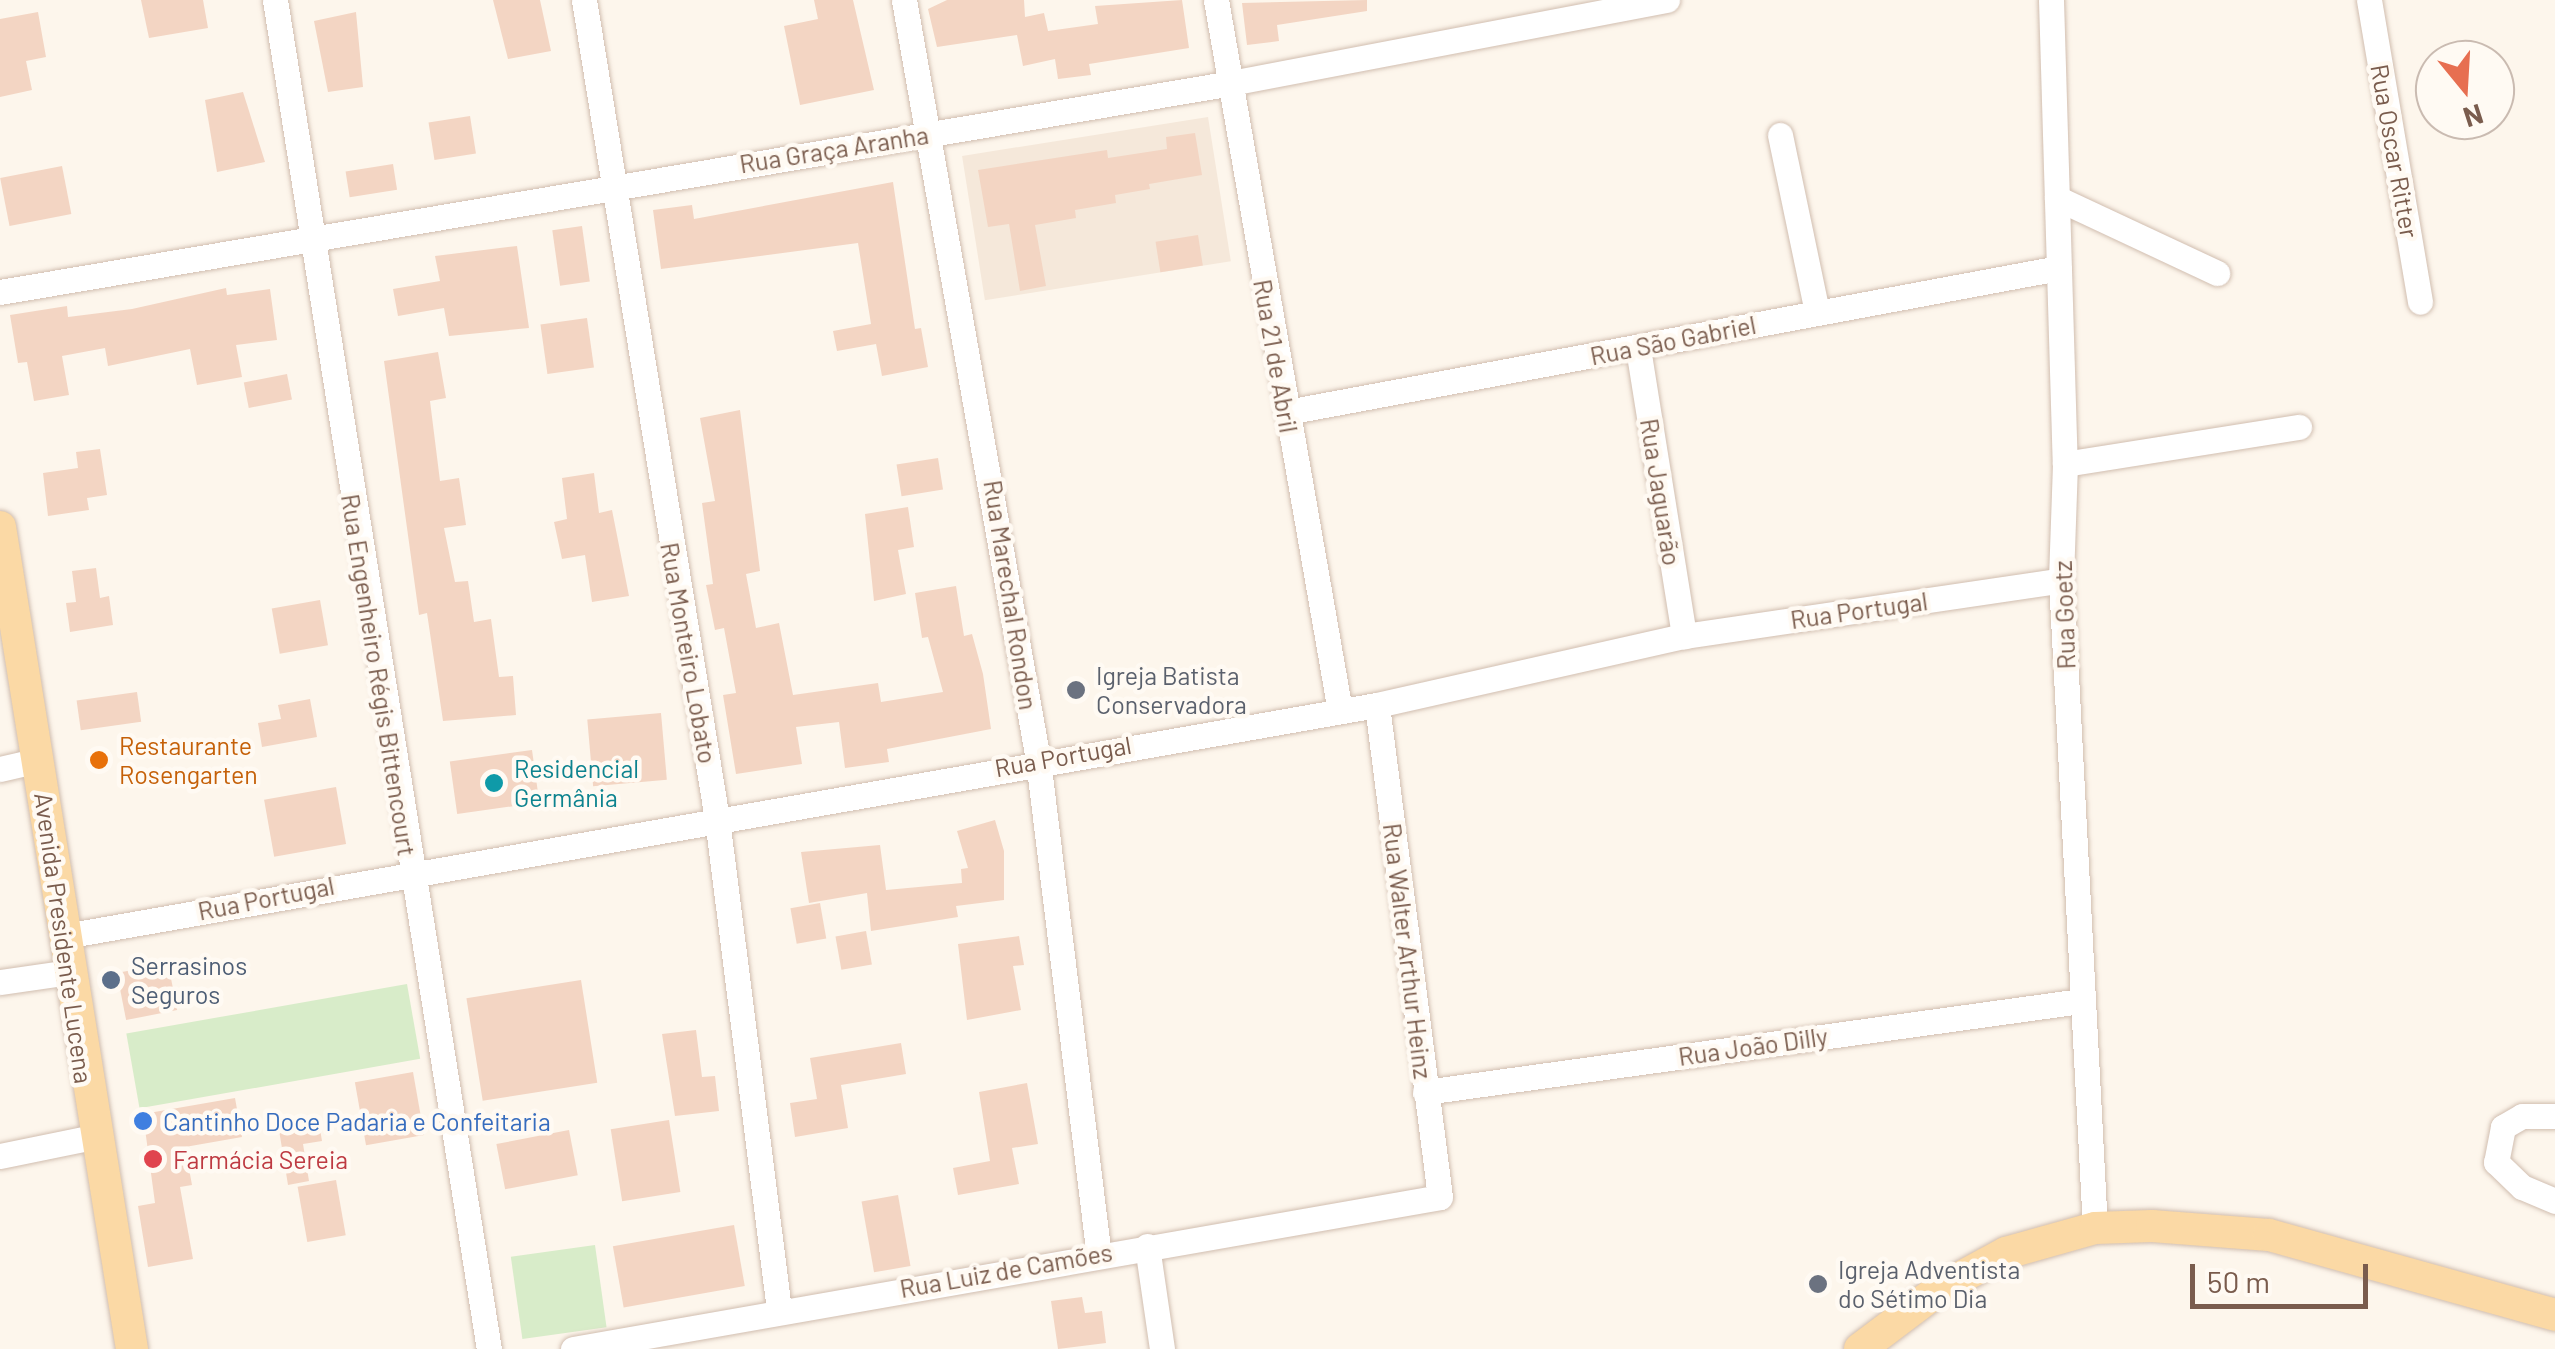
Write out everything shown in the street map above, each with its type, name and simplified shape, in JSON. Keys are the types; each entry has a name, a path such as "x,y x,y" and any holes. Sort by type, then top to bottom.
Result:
{"main road":[{"name":"Avenida Presidente Lucena","path":"0,527 11,664 38,760 94,1137 132,1349"},
{"path":"1860,1349 1940,1288 2006,1253 2095,1228 2270,1234 2555,1315"}],"street":[{"name":"Rua Engenheiro Régis Bittencourt","path":"275,0 409,871 488,1349"},
{"name":"Rua Monteiro Lobato","path":"584,0 611,186 718,819 780,1308"},
{"name":"Rua Marechal Rondon","path":"904,0 1038,760 1100,1254"},
{"name":"Rua 21 de Abril","path":"1216,0 1226,84 1340,711"},
{"name":"Rua Graça Aranha","path":"0,292 1226,84 1664,0"},
{"name":"Rua Goetz","path":"2051,0 2065,464 2062,580 2095,1228"},
{"name":"Rua Oscar Ritter","path":"2369,0 2420,302"},
{"path":"1780,136 1817,312"},
{"path":"2057,198 2217,273"},
{"name":"Rua São Gabriel","path":"1287,412 2059,268"},
{"name":"Rua Jaguarão","path":"1638,348 1684,636"},
{"path":"2065,464 2298,427"},
{"name":"Rua Portugal","path":"65,936 409,871 1340,711 1684,636 2062,580"},
{"name":"Rua Walter Arthur Heinz","path":"1377,704 1440,1197"},
{"path":"0,769 38,760"},
{"path":"0,982 70,972"},
{"name":"Rua João Dilly","path":"1426,1092 2081,1001"},
{"path":"2555,1116 2522,1116 2504,1127 2496,1162 2522,1187 2555,1201"},
{"path":"0,1156 94,1137"},
{"name":"Rua Luiz de Camões","path":"573,1349 780,1308 1440,1197"},
{"path":"1147,1246 1162,1349"}],"shaded area":[{"path":"1208,117 1231,261 985,300 962,156"}],"green space":[{"path":"407,984 420,1059 140,1108 126,1033"},
{"path":"595,1245 607,1327 522,1339 511,1257"}],"building":[{"path":"141,0 203,0 208,28 149,38"},
{"path":"493,0 540,0 551,51 508,59"},
{"path":"814,0 853,0 874,90 800,105 784,26 818,19"},
{"path":"947,0 1024,0 1025,17 1044,13 1048,31 1098,24 1095,6 1182,0 1189,48 1089,64 1091,75 1058,79 1055,59 1023,66 1017,35 937,47 928,9"},
{"path":"1367,0 1367,11 1277,25 1279,41 1247,45 1242,3"},
{"path":"38,12 46,57 26,61 32,90 0,97 0,19"},
{"path":"356,12 363,87 328,92 314,21"},
{"path":"243,92 265,162 217,172 205,100"},
{"path":"470,116 476,154 434,160 429,123"},
{"path":"1195,133 1202,175 1149,184 1150,189 1115,195 1116,203 1075,210 1076,218 1035,225 1046,286 1020,291 1009,224 988,227 978,170 1107,150 1108,158 1167,149 1166,137"},
{"path":"393,164 397,190 350,197 346,172"},
{"path":"62,166 71,214 10,226 0,178"},
{"path":"893,182 915,329 921,328 928,367 882,376 876,344 837,351 833,331 871,324 858,243 661,269 653,210 692,205 694,219"},
{"path":"582,226 590,281 560,286 552,230"},
{"path":"1198,235 1203,266 1160,272 1156,242"},
{"path":"517,246 529,328 449,336 444,308 398,316 393,289 440,281 435,256"},
{"path":"226,288 227,295 270,289 277,340 236,345 242,377 197,385 190,349 108,366 105,348 62,356 69,395 34,401 27,362 18,363 10,315 67,306 68,317 132,309"},
{"path":"587,318 594,368 547,374 540,325"},
{"path":"438,352 446,398 430,401 440,481 459,478 466,525 444,528 455,582 468,581 474,622 491,619 499,677 513,676 516,715 443,721 427,613 419,615 384,361"},
{"path":"287,374 292,400 249,408 244,382"},
{"path":"740,410 760,571 746,574 756,628 779,623 793,695 878,683 881,702 943,692 928,637 922,638 915,593 956,586 964,636 972,634 983,674 991,729 887,749 889,762 845,768 839,722 796,727 802,764 736,774 723,695 736,693 724,628 715,630 706,585 713,584 702,503 715,501 700,418"},
{"path":"100,449 107,495 87,498 89,510 48,516 43,473 78,468 76,452"},
{"path":"938,458 943,490 902,496 897,465"},
{"path":"594,473 599,513 612,510 629,596 592,602 585,555 562,559 554,522 567,519 562,478"},
{"path":"908,507 914,547 898,550 906,594 874,601 865,514"},
{"path":"96,568 100,598 109,596 113,625 70,632 66,603 76,602 72,571"},
{"path":"320,600 328,645 280,654 272,609"},
{"path":"137,692 141,722 81,730 77,700"},
{"path":"310,699 317,737 262,747 258,723 281,719 278,705"},
{"path":"661,713 667,780 593,786 587,719"},
{"name":"Residencial Germânia","path":"532,750 539,802 457,814 450,762"},
{"path":"336,787 346,844 274,857 264,800"},
{"path":"995,820 1004,851 1004,900 956,906 958,917 871,931 867,893 809,903 801,852 880,845 886,890 962,883 961,869 968,868 957,831"},
{"path":"820,903 826,938 797,944 790,908"},
{"path":"866,931 872,964 841,970 835,936"},
{"path":"1019,936 1024,965 1013,966 1021,1010 967,1020 958,944"},
{"path":"168,963 177,1010 126,1020 117,973"},
{"path":"581,980 597,1083 483,1101 466,998"},
{"path":"696,1030 702,1077 715,1076 719,1111 675,1116 662,1034"},
{"path":"901,1043 906,1074 841,1085 848,1128 795,1137 790,1103 817,1099 810,1058"},
{"path":"413,1072 424,1135 366,1145 355,1082"},
{"path":"1027,1083 1038,1144 1012,1148 1019,1184 958,1195 953,1168 990,1161 979,1092"},
{"path":"235,1098 242,1137 185,1147 192,1185 180,1187 193,1259 148,1267 138,1206 155,1203 143,1114"},
{"path":"669,1120 680,1192 622,1201 611,1129"},
{"path":"319,1123 322,1141 303,1144 309,1181 288,1185 279,1130"},
{"path":"569,1130 578,1175 505,1189 496,1144"},
{"path":"336,1180 346,1235 307,1242 298,1187"},
{"path":"898,1195 911,1266 874,1272 862,1201"},
{"path":"734,1225 745,1286 624,1307 613,1246"},
{"path":"1082,1297 1085,1313 1102,1311 1106,1343 1058,1349 1051,1301"}],"place":[{"name":"Igreja Batista Conservadora","path":"1076,690"},
{"name":"Restaurante Rosengarten","path":"99,760"},
{"name":"Residencial Germânia","path":"494,783"},
{"name":"Serrasinos Seguros","path":"111,980"},
{"name":"Cantinho Doce Padaria e Confeitaria","path":"143,1121"},
{"name":"Farmácia Sereia","path":"153,1159"},
{"name":"Igreja Adventista do Sétimo Dia","path":"1818,1284"}]}
